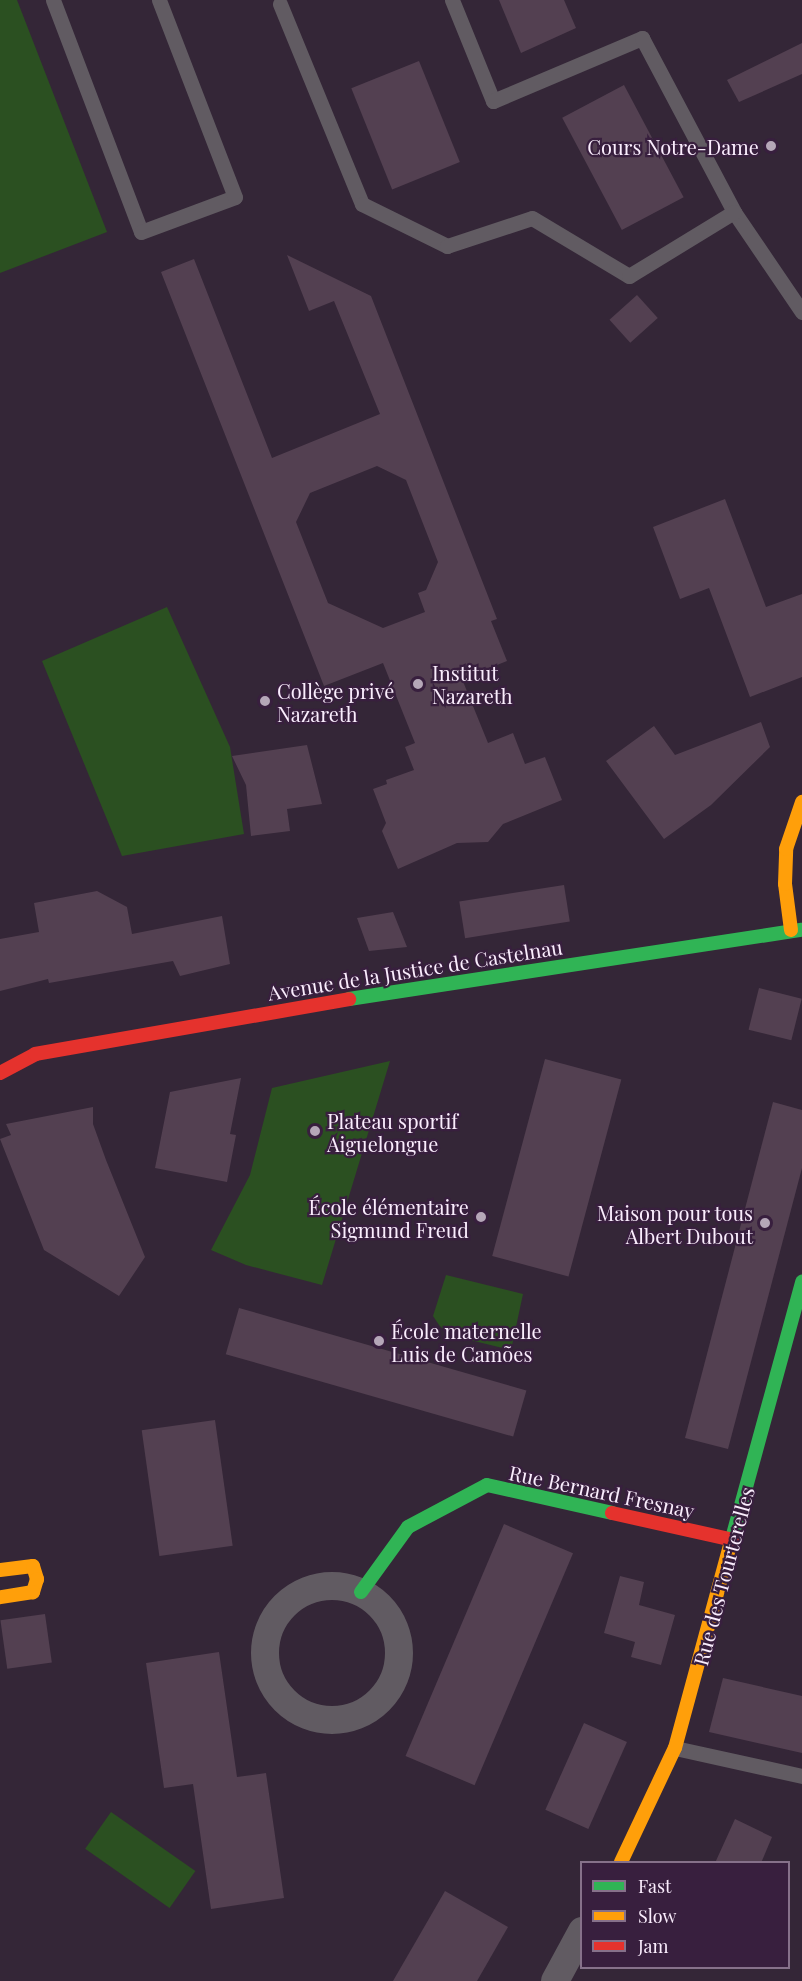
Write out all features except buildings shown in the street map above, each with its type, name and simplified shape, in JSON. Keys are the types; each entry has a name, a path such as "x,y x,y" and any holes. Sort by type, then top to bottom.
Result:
{"street":[{"path":"797,930 785,884 786,849 802,802"},
{"name":"Avenue de la Justice de Castelnau","path":"0,1073 34,1054 433,984 797,930"},
{"name":"Avenue de la Justice de Castelnau","path":"12,1049 34,1054"},
{"name":"Rue des Tourterelles","path":"622,1861 675,1748 734,1540 802,1282"},
{"name":"Rue Bernard Fresnay","path":"361,1592 408,1527 487,1485 734,1540"},
{"path":"0,1570 33,1566 37,1579 33,1592 0,1597"},
{"path":"328,1585 361,1592 383,1607 396,1631 400,1657 393,1683 376,1704 353,1717 326,1720 294,1709 272,1684 264,1652 273,1619 296,1595 328,1585"},
{"path":"555,1981 580,1935"}],"lane":[{"path":"53,0 141,232 235,197 159,0"},
{"path":"452,0 494,101 642,38 734,212 802,312"},
{"path":"280,4 362,204 447,246 532,218 629,276 734,212"},
{"path":"675,1748 802,1776"}],"green space":[{"path":"0,0 17,0 107,232 0,273"},
{"path":"167,607 230,747 244,834 122,856 42,661"},
{"name":"Plateau sportif Aiguelongue","path":"390,1061 322,1285 246,1265 211,1250 250,1175 272,1088"},
{"path":"446,1275 523,1294 511,1350 449,1335 439,1325 433,1316"},
{"path":"111,1812 195,1871 170,1908 85,1849"}],"traffic: fast":[{"path":"349,999 802,930"},
{"path":"731,1542 802,1282"},
{"path":"361,1592 408,1527 487,1485 612,1513"}],"traffic: slow":[{"path":"791,930 785,884 786,849 802,802"},
{"path":"621,1861 675,1748 731,1542"},
{"path":"0,1570 33,1566 37,1579 33,1592 0,1597"}],"traffic: jam":[{"path":"0,1073 35,1054 349,999"},
{"path":"612,1513 734,1540"}],"place":[{"name":"Cours Notre-Dame","path":"771,146"},
{"name":"Institut Nazareth","path":"418,684"},
{"name":"Collège privé Nazareth","path":"265,701"},
{"name":"Plateau sportif Aiguelongue","path":"315,1131"},
{"name":"École élémentaire Sigmund Freud","path":"481,1217"},
{"name":"Maison pour tous Albert Dubout","path":"765,1223"},
{"name":"École maternelle Luis de Camões","path":"379,1341"}]}
